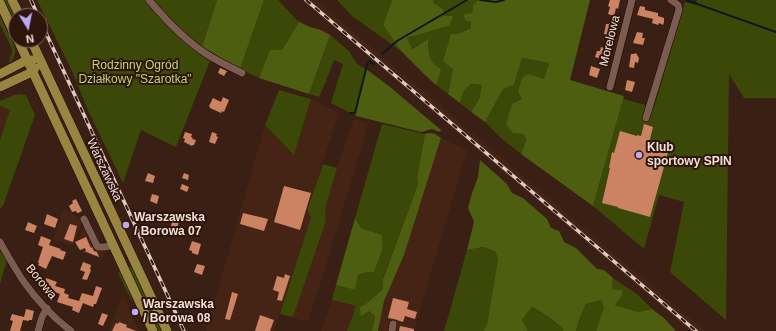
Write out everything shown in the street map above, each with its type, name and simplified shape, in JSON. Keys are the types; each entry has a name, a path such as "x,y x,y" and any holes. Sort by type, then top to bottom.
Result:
{"main road":[{"path":"0,3 8,20"},
{"name":"Warszawska","path":"22,48 153,331"},
{"name":"Warszawska","path":"35,48 167,331"},
{"path":"0,74 27,60 40,60"},
{"path":"0,86 32,72 40,60"}],"street":[{"path":"148,0 178,31 197,47 213,58 242,73"},
{"name":"Morelowa","path":"610,87 632,0"},
{"path":"646,118 678,14 678,5 672,0"},
{"path":"84,219 98,247 113,245"},
{"name":"Borowa","path":"0,242 31,291 71,331"},
{"path":"38,331 42,316 47,308"}],"shaded area":[{"path":"28,0 33,0 37,8 32,8"},
{"path":"302,0 316,0 705,331 690,331"},
{"path":"48,32 187,331 182,331 48,42"},
{"path":"311,99 339,113 307,210 311,217 274,331 206,331 265,125 294,155"},
{"path":"0,106 10,110 0,140"},
{"path":"354,119 369,122 321,282 307,322 293,317 326,221 325,209 337,166"},
{"path":"441,138 467,150 414,331 378,331 384,301 404,255"},
{"path":"64,208 83,220 73,246 53,239"},
{"path":"88,215 105,251 102,259 75,249"},
{"path":"121,298 124,299 139,331 109,331"},
{"path":"332,300 356,306 347,331 321,331"}],"green space":[{"path":"3,0 8,0 12,8 8,8 8,10"},
{"name":"Rodzinny Ogród Działkowy \"Szarotka\"","path":"37,0 147,0 189,45 210,61 176,147 141,130 123,183 48,22 48,8 41,8"},
{"path":"152,0 217,0 202,47 188,37"},
{"path":"217,0 264,0 240,69 202,47"},
{"path":"264,0 278,0 299,22 282,50 270,51 259,78 240,69"},
{"path":"337,0 392,0 383,25 401,51 352,16"},
{"path":"392,0 433,0 434,3 443,9 443,16 453,17 449,26 407,38 412,49 428,39 431,60 441,69 436,85 401,51 383,25"},
{"path":"433,0 478,0 473,5 473,10 470,14 464,14 471,22 471,28 458,35 451,34 453,69 448,94 436,85 440,69 431,60 428,39 411,49 407,38 449,26 451,16 443,17 443,9 434,3"},
{"path":"478,0 590,0 570,80 624,96 593,206 521,154 526,140 524,134 513,133 506,124 512,104 522,99 518,92 522,78 528,74 544,79 549,63 522,58 514,85 503,89 485,122 471,112 479,99 482,85 472,84 464,90 460,103 448,94 453,69 443,61 451,34 459,33 471,28 471,22 465,20 464,14 470,14 473,10 473,5"},
{"path":"697,0 776,0 776,98 744,98 729,74 726,320 670,272 684,202 659,195 644,249 593,206 623,99 654,107 685,2 696,5"},
{"path":"0,16 8,33 8,41 0,24"},
{"path":"299,22 330,35 309,94 259,78 270,50 282,50"},
{"path":"330,35 349,51 357,64 366,69 355,113 350,113 331,103 343,64 334,60 319,97 309,94"},
{"path":"15,48 15,52 10,63 9,61 12,49"},
{"path":"522,58 549,63 544,80 528,74 513,132 524,134 526,139 521,154 502,139 485,122 503,88 514,85"},
{"path":"366,69 441,130 440,132 432,129 421,132 356,116 355,113"},
{"path":"473,84 482,85 479,99 471,112 460,103 463,90"},
{"path":"279,90 311,99 294,155 265,125"},
{"path":"19,94 26,95 35,115 3,206 0,209 0,140 10,110 0,106 0,101"},
{"path":"382,124 425,134 417,177 418,184 383,278 383,289 360,307 369,311 375,316 372,331 347,331 356,306 332,300 336,285 355,290 358,275 367,272 382,235 361,228 355,218"},
{"path":"430,133 441,138 404,255 384,301 378,331 372,331 375,316 369,311 361,316 360,307 383,289 383,279 418,184 417,177 425,134"},
{"path":"480,160 507,184 512,193 523,198 547,219 551,228 559,231 564,242 576,248 597,269 604,270 613,278 612,289 623,290 622,296 615,305 638,312 652,309 664,318 675,331 596,331 604,307 601,300 586,304 576,331 563,331 563,329 552,320 532,307 522,320 528,331 483,331 487,324 498,259 495,251 483,247 467,250 474,222 468,208 478,177"},
{"path":"323,164 337,168 325,209 326,221 293,317 280,314 311,217 307,210"},
{"path":"355,218 361,228 382,235 382,250 374,272 367,272 358,275 355,290 336,285"},
{"path":"483,247 495,251 498,259 487,324 483,331 444,331 467,250"},
{"path":"0,250 7,260 0,284"},
{"path":"132,266 162,331 157,331 128,268"},
{"path":"121,271 128,287 132,302 118,273"},
{"path":"613,278 637,294 652,309 638,312 615,305 622,296 623,290 612,289"},
{"path":"601,300 604,307 596,331 576,331 586,304"},
{"path":"532,307 556,323 563,329 563,331 528,331 522,320"}],"building":[{"path":"610,0 620,0 618,9 616,8 614,16 608,14"},
{"path":"640,6 645,7 645,10 658,13 658,16 664,18 663,25 659,23 658,25 652,23 653,19 637,15"},
{"path":"611,23 611,25 614,25 611,36 604,34 606,24"},
{"path":"637,32 643,33 642,38 645,38 643,45 633,43"},
{"path":"601,47 607,49 605,60 595,57 597,51 600,51"},
{"path":"636,53 639,58 638,63 635,62 634,68 629,67 631,54"},
{"path":"591,66 600,69 597,78 589,75"},
{"path":"220,68 227,71 224,76 218,73"},
{"path":"627,80 635,82 632,92 625,90"},
{"path":"223,97 229,100 224,112 222,111 221,113 210,108 209,106 213,98 221,102"},
{"path":"644,124 653,127 649,143 669,149 650,217 602,203 612,152 614,153 620,131 641,136"},
{"path":"185,132 192,134 192,139 196,140 194,145 192,146 184,142 185,139 183,138"},
{"path":"212,132 217,134 216,136 218,137 215,144 209,142"},
{"path":"148,173 155,176 153,183 145,181"},
{"path":"184,173 189,175 188,180 182,178"},
{"path":"182,184 189,187 187,192 180,189"},
{"path":"284,186 311,193 300,230 274,222"},
{"path":"152,194 159,196 157,204 150,201"},
{"path":"76,199 82,211 78,213 76,211 72,212 69,206 73,203 72,201"},
{"path":"170,213 177,215 176,218 180,219 177,228 171,226 172,222 168,221"},
{"path":"243,213 268,219 264,231 240,224"},
{"path":"47,214 58,219 55,228 44,224"},
{"path":"28,222 37,226 34,233 25,230"},
{"path":"70,224 77,226 73,242 64,239"},
{"path":"41,236 51,240 49,245 66,252 63,260 52,256 46,269 38,265 43,247 38,245"},
{"path":"86,237 91,248 92,247 94,251 97,252 99,257 84,251 86,251 85,248 80,250 75,242"},
{"path":"192,241 201,244 198,255 189,250"},
{"path":"83,262 91,265 91,270 87,280 82,279 85,272 80,270"},
{"path":"197,264 205,266 202,275 194,272"},
{"path":"285,274 290,276 282,301 277,300 279,292 273,290 277,276 284,278"},
{"path":"46,278 57,282 55,286 65,289 64,293 69,295 68,298 79,301 82,293 93,296 96,286 102,288 96,304 94,304 93,307 83,303 79,313 72,310 73,307 57,302 60,294 45,288 46,285 44,284"},
{"path":"232,292 238,294 230,320 225,319"},
{"path":"393,298 409,302 407,309 417,312 415,319 405,316 403,322 388,318"},
{"path":"26,309 34,311 32,320 23,320 20,331 10,331 13,321 10,320 12,314 24,317"},
{"path":"102,313 108,315 103,326 98,324"},
{"path":"260,315 274,320 270,331 255,331"},
{"path":"119,322 136,331 112,331 116,323 118,324"},
{"path":"400,326 414,329 414,331 399,331"}],"waterway":[{"path":"382,54 397,41 467,0"},
{"path":"480,0 496,2 504,0"},
{"path":"686,0 776,32"},
{"path":"350,113 355,113 367,65 369,61 374,64"}],"railway":[{"path":"31,0 34,8"},
{"path":"306,0 696,331"},
{"path":"48,37 184,331"}],"place":[{"name":"Klub sportowy SPIN","path":"639,155"},
{"name":"Warszawska / Borowa 07","path":"126,225"},
{"name":"Warszawska / Borowa 08","path":"135,312"}]}
